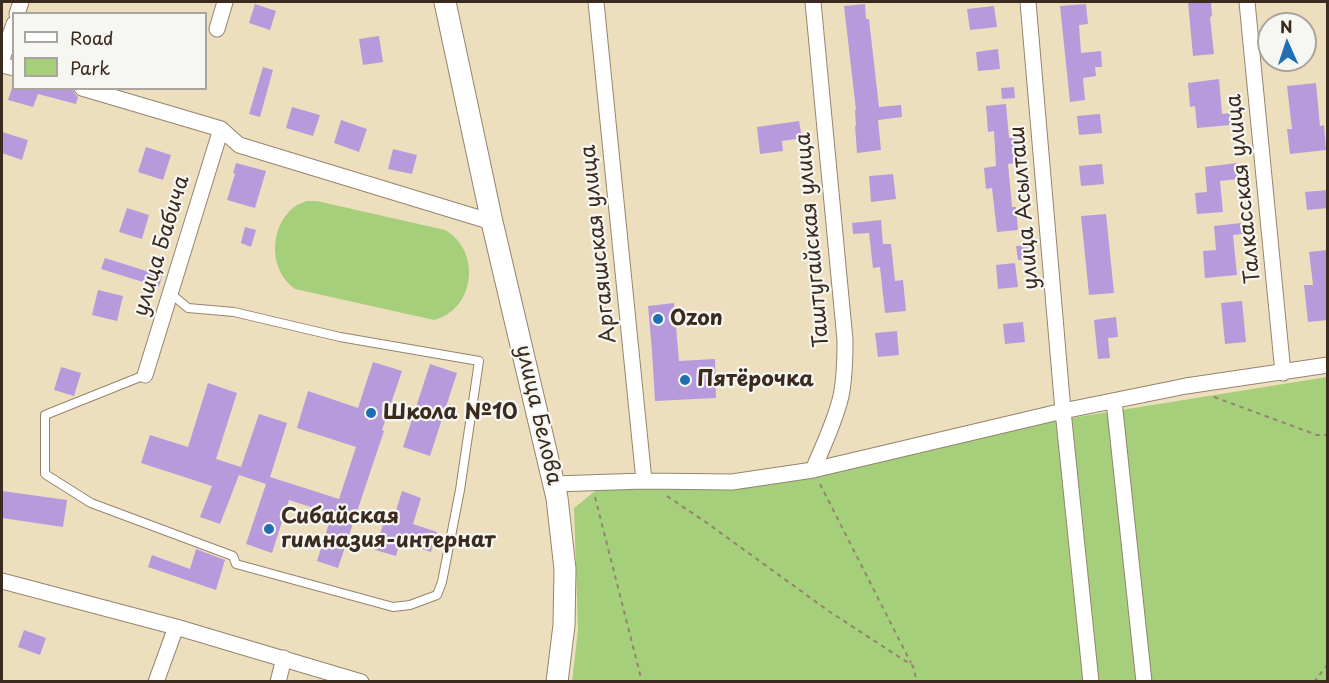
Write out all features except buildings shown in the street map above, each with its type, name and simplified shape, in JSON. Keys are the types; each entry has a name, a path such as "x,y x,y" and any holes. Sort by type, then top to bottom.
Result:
{"main road":[{"name":"улица Белова","path":"445,2 492,222 554,484 564,569 564,626 557,681"}],"street":[{"path":"217,29 225,2"},
{"name":"Аргаяшская улица","path":"596,2 644,481"},
{"name":"Таштугайская улица","path":"813,2 845,358 842,394 813,470"},
{"name":"улица Асылташ","path":"1028,2 1063,411 1091,681"},
{"name":"Талкасская улица","path":"1247,2 1283,373"},
{"path":"2,58 12,30"},
{"path":"89,90 220,129 239,145 492,222"},
{"name":"улица Бабича","path":"145,375 220,129"},
{"path":"554,484 644,481 732,483 813,470 1063,411 1186,386 1328,365"},
{"path":"1114,401 1143,681"},
{"path":"2,582 176,627 355,681"},
{"path":"156,681 176,627"},
{"path":"278,681 284,658"}],"lane":[{"path":"145,375 45,415 45,474 91,503 233,556 236,564 393,607 410,605 437,595 442,582 460,490 479,361 340,337 234,312 188,308 170,293"}],"path":[{"path":"1186,386 1317,435 1328,435"},
{"path":"813,470 913,666 917,681"},
{"path":"644,481 707,523 830,612 913,666"},
{"path":"591,483 642,681"},
{"path":"1314,681 1328,664"}],"green space":[{"path":"307,201 317,201 445,230 457,239 465,252 469,265 469,279 458,305 448,314 434,320 295,289 280,271 276,260 276,237 286,215 296,206"},
{"path":"1327,377 1327,681 572,682 578,630 574,508 599,488 739,474"}],"place":[{"name":"Ozon","path":"658,319"},
{"name":"Пятёрочка","path":"685,380"},
{"name":"Школа №10","path":"371,413"},
{"name":"Сибайская гимназия-интернат","path":"269,529"}]}
